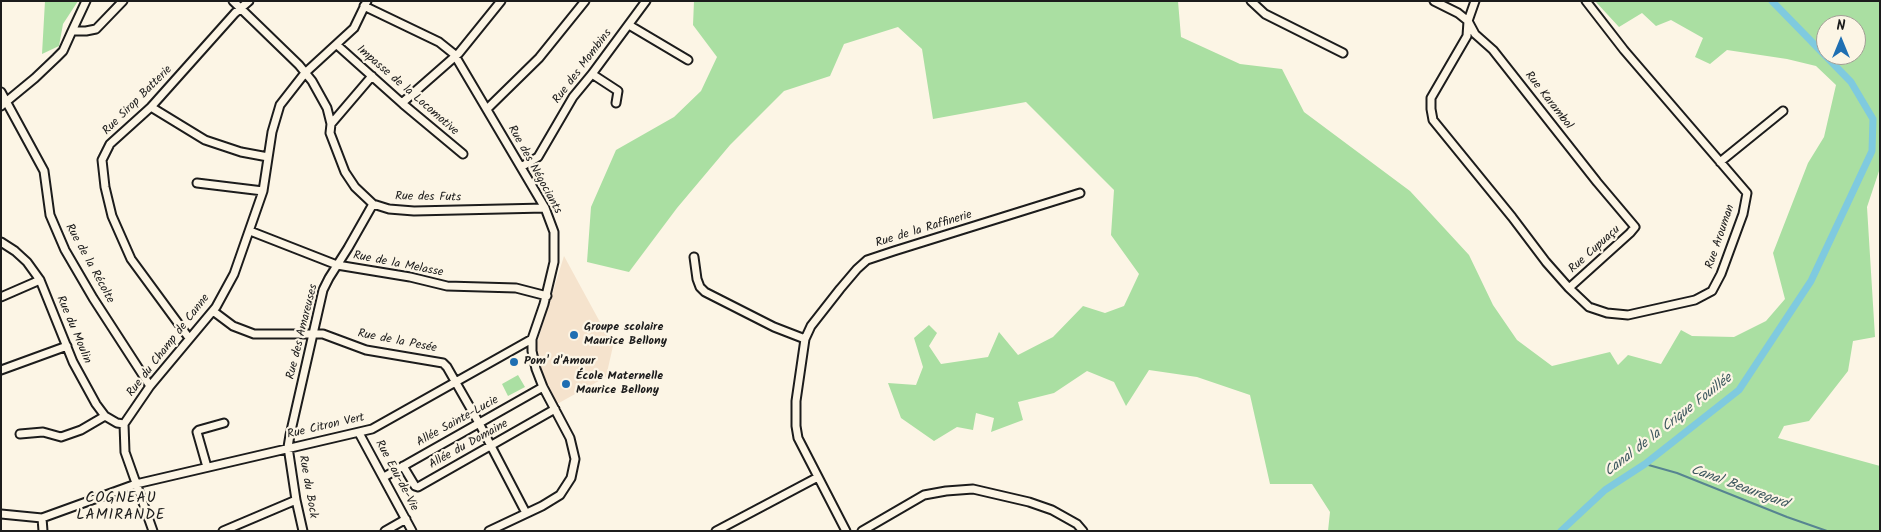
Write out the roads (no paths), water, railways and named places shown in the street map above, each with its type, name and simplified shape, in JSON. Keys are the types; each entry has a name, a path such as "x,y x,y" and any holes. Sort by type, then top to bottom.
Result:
{"street":[{"path":"4,104 63,51 86,1"},
{"path":"72,31 96,29 123,1"},
{"path":"232,1 304,73 319,91 327,108 334,148 345,172 356,187 373,204"},
{"name":"Rue Sirop Batterie","path":"189,338 130,259 112,216 105,187 102,160 105,152 114,140 151,106 249,1"},
{"path":"402,103 455,56 501,1"},
{"path":"486,109 539,58 585,1"},
{"name":"Rue des Mombins","path":"521,167 538,157 567,106 646,1"},
{"path":"1251,1 1265,14 1343,53"},
{"name":"Rue Karambol","path":"1434,1 1458,13 1468,21 1475,34 1493,50 1635,227"},
{"path":"1475,1 1468,21 1467,36 1431,98 1433,120 1569,288"},
{"name":"Rue Arouman","path":"1569,288 1589,307 1607,313 1628,315 1695,300 1712,291 1721,274 1743,214 1747,193 1624,50 1586,1"},
{"name":"Rue des Négociants","path":"366,4 439,42 455,56 545,208 554,232 554,262 547,296 532,339 532,351 543,387 570,438 575,460 572,478 560,495 489,531"},
{"name":"Rue du Champ de Canne","path":"124,424 150,386 213,311 234,274 263,191 268,157 280,105 304,73 354,28 366,4"},
{"path":"629,25 688,60"},
{"name":"Impasse de la Locomotive","path":"337,45 463,154"},
{"path":"592,74 618,91 616,103"},
{"path":"331,124 372,76"},
{"name":"Rue de la Récolte","path":"1,92 4,104 44,171 50,215 66,250 93,298 150,386"},
{"path":"151,106 205,140 241,152 268,157"},
{"path":"1720,162 1783,110"},
{"path":"197,183 263,191"},
{"name":"Rue de la Raffinerie","path":"846,531 798,438 796,401 804,339 811,326 857,269 868,260 894,250 1080,194"},
{"name":"Rue des Futs","path":"373,204 389,209 414,212 545,208"},
{"name":"Rue des Amareuses","path":"288,447 324,290 373,204"},
{"name":"Rue Cupuaçu","path":"1569,288 1635,227"},
{"name":"Rue de la Melasse","path":"250,231 337,265 410,277 446,286 516,288 547,296"},
{"name":"Rue du Moulin","path":"1,242 15,251 40,280 73,362 96,404 106,416"},
{"path":"694,257 697,279 700,287 705,292 774,327 804,339"},
{"path":"1,297 40,280"},
{"name":"Rue de la Pesée","path":"213,311 233,326 254,334 324,334 366,350 437,361 447,367 480,423 526,513"},
{"name":"Rue Citron Vert","path":"42,518 136,484 288,447 372,429 532,339"},
{"path":"1,370 67,346"},
{"name":"Allée Sainte-Lucie","path":"384,477 543,387"},
{"name":"Allée du Domaine","path":"404,466 415,486 418,487 554,409"},
{"path":"20,434 42,432 62,437 81,430 106,416 117,423 124,424 125,452 152,531"},
{"path":"207,467 197,432 224,423"},
{"name":"Rue Eau-de-Vie","path":"360,433 412,531"},
{"name":"Rue du Bock","path":"288,447 296,500 304,531"},
{"path":"716,531 818,477"},
{"path":"862,531 924,495 973,489 1029,502 1052,510 1077,524 1083,531"},
{"path":"223,531 296,500"},
{"path":"1,514 42,518 42,531"},
{"path":"385,531 406,519"}],"waterway":[{"name":"Canal de la Crique Fouillée","path":"1561,531 1605,490 1645,464 1739,390 1811,281 1872,151 1873,119 1851,82 1772,1"},
{"name":"Canal Beauregard","path":"1645,464 1677,473 1827,531"}],"place":[{"name":"Groupe scolaire Maurice Bellony","path":"574,335"},
{"name":"Pom' d'Amour","path":"514,362"},
{"name":"École Maternelle Maurice Bellony","path":"566,384"}],"district":[{"name":"COGNEAU LAMIRANDE","path":"121,508"}]}
